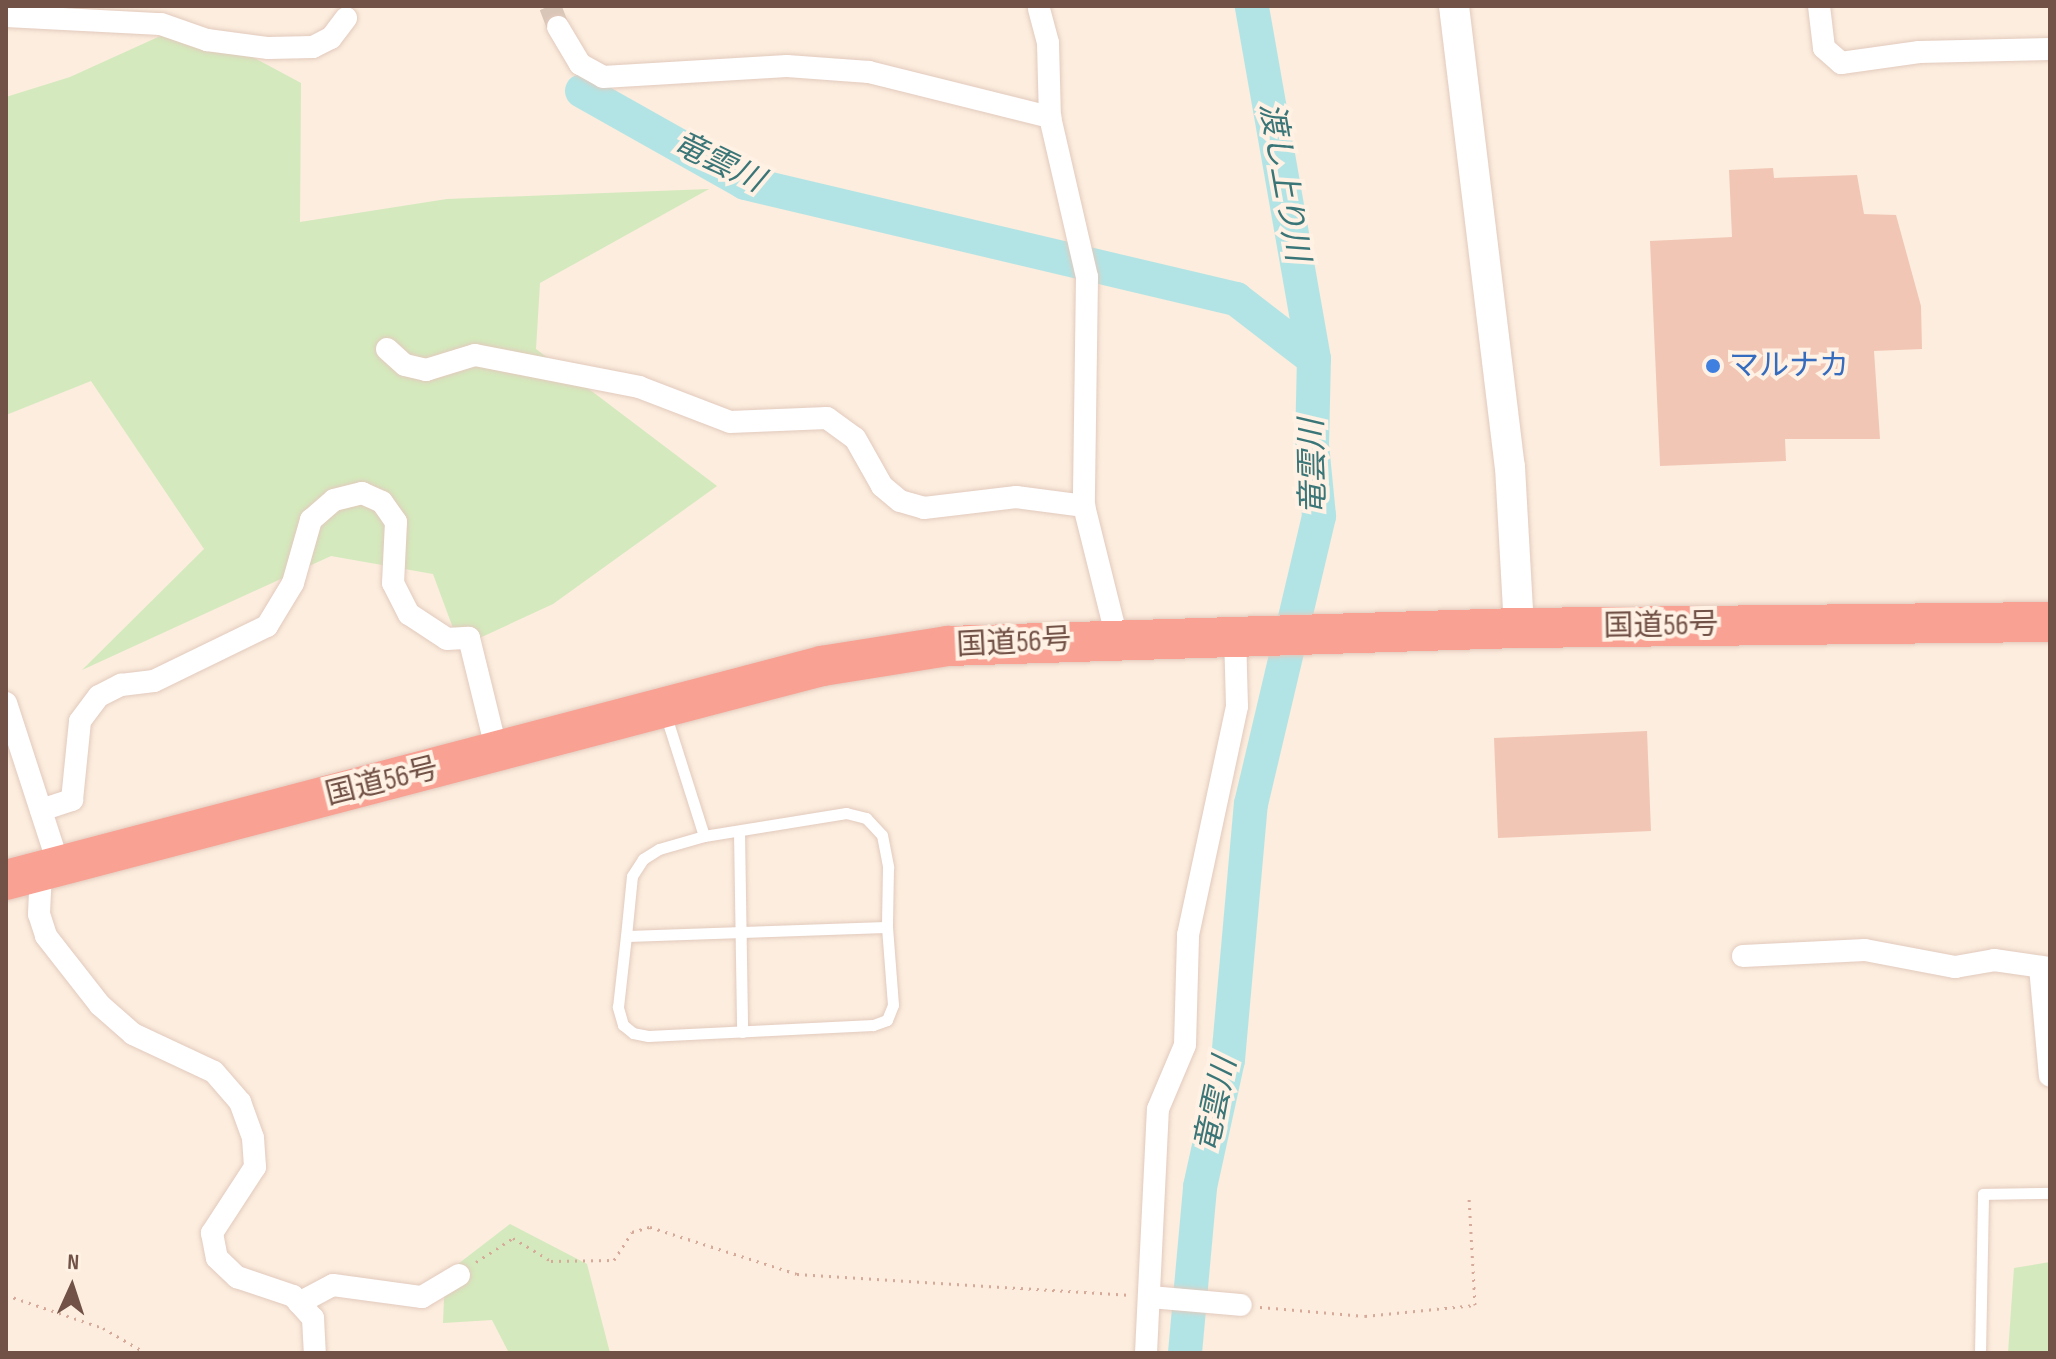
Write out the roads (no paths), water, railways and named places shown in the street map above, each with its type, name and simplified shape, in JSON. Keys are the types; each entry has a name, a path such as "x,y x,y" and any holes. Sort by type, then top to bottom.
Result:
{"highway":[{"name":"国道56号","path":"35,872 822,666 948,646 1117,638 1519,628 2050,622"}],"street":[{"path":"1454,6 1510,467 1519,628"},
{"path":"1819,6 1824,48 1841,63 1919,52 2050,49"},
{"path":"1039,9 1048,43 1050,117 1087,277 1084,506 1117,638"},
{"path":"6,16 161,24 207,40 268,48 313,47 331,38 346,18"},
{"path":"558,27 580,64 603,77 787,66 869,72 1050,117"},
{"path":"387,349 405,365 426,370 475,355 639,387 730,422 827,418 855,438 882,486 900,501 924,508 1016,497 1084,506"},
{"path":"41,810 72,800 80,721 99,696 121,685 154,681 267,626 293,583 311,520 334,500 362,493 382,502 396,522 393,583 409,614 447,639 469,638 497,752"},
{"path":"1146,1353 1150,1297 1149,1224 1158,1109 1185,1045 1188,935 1237,706 1248,635"},
{"path":"6,703 41,810 35,872 39,914 46,936 100,1005 133,1034 214,1072 240,1102 253,1138 255,1167 212,1233 217,1258 237,1277 293,1296 313,1318 315,1353"},
{"path":"1743,956 1865,950 1955,967 1994,960 2045,968 2050,1076"},
{"path":"299,1303 333,1285 422,1297 459,1275"},
{"path":"1150,1297 1241,1305"}],"lane":[{"path":"664,708 704,836"},
{"path":"846,813 866,818 882,835 888,867 887,927 893,1005 887,1020 873,1025 742,1032 633,1033 618,1007 632,876 643,859 677,841 704,836 846,813"},
{"path":"739,831 742,1032"},
{"path":"626,936 887,927"},
{"path":"1980,1353 1983,1194 2050,1193"}],"waterway":[{"name":"竜雲川","path":"1185,1353 1200,1187 1228,1060 1251,804 1319,516 1312,445 1314,359 1252,6"},
{"name":"竜雲川","path":"582,91 745,183 1236,299 1314,359"}],"tunnel":[{"path":"550,6 558,27"}],"place":[{"name":"マルナカ","path":"1713,366"}],"water label":[{"name":"渡し上り川","path":"1283,182"}]}
